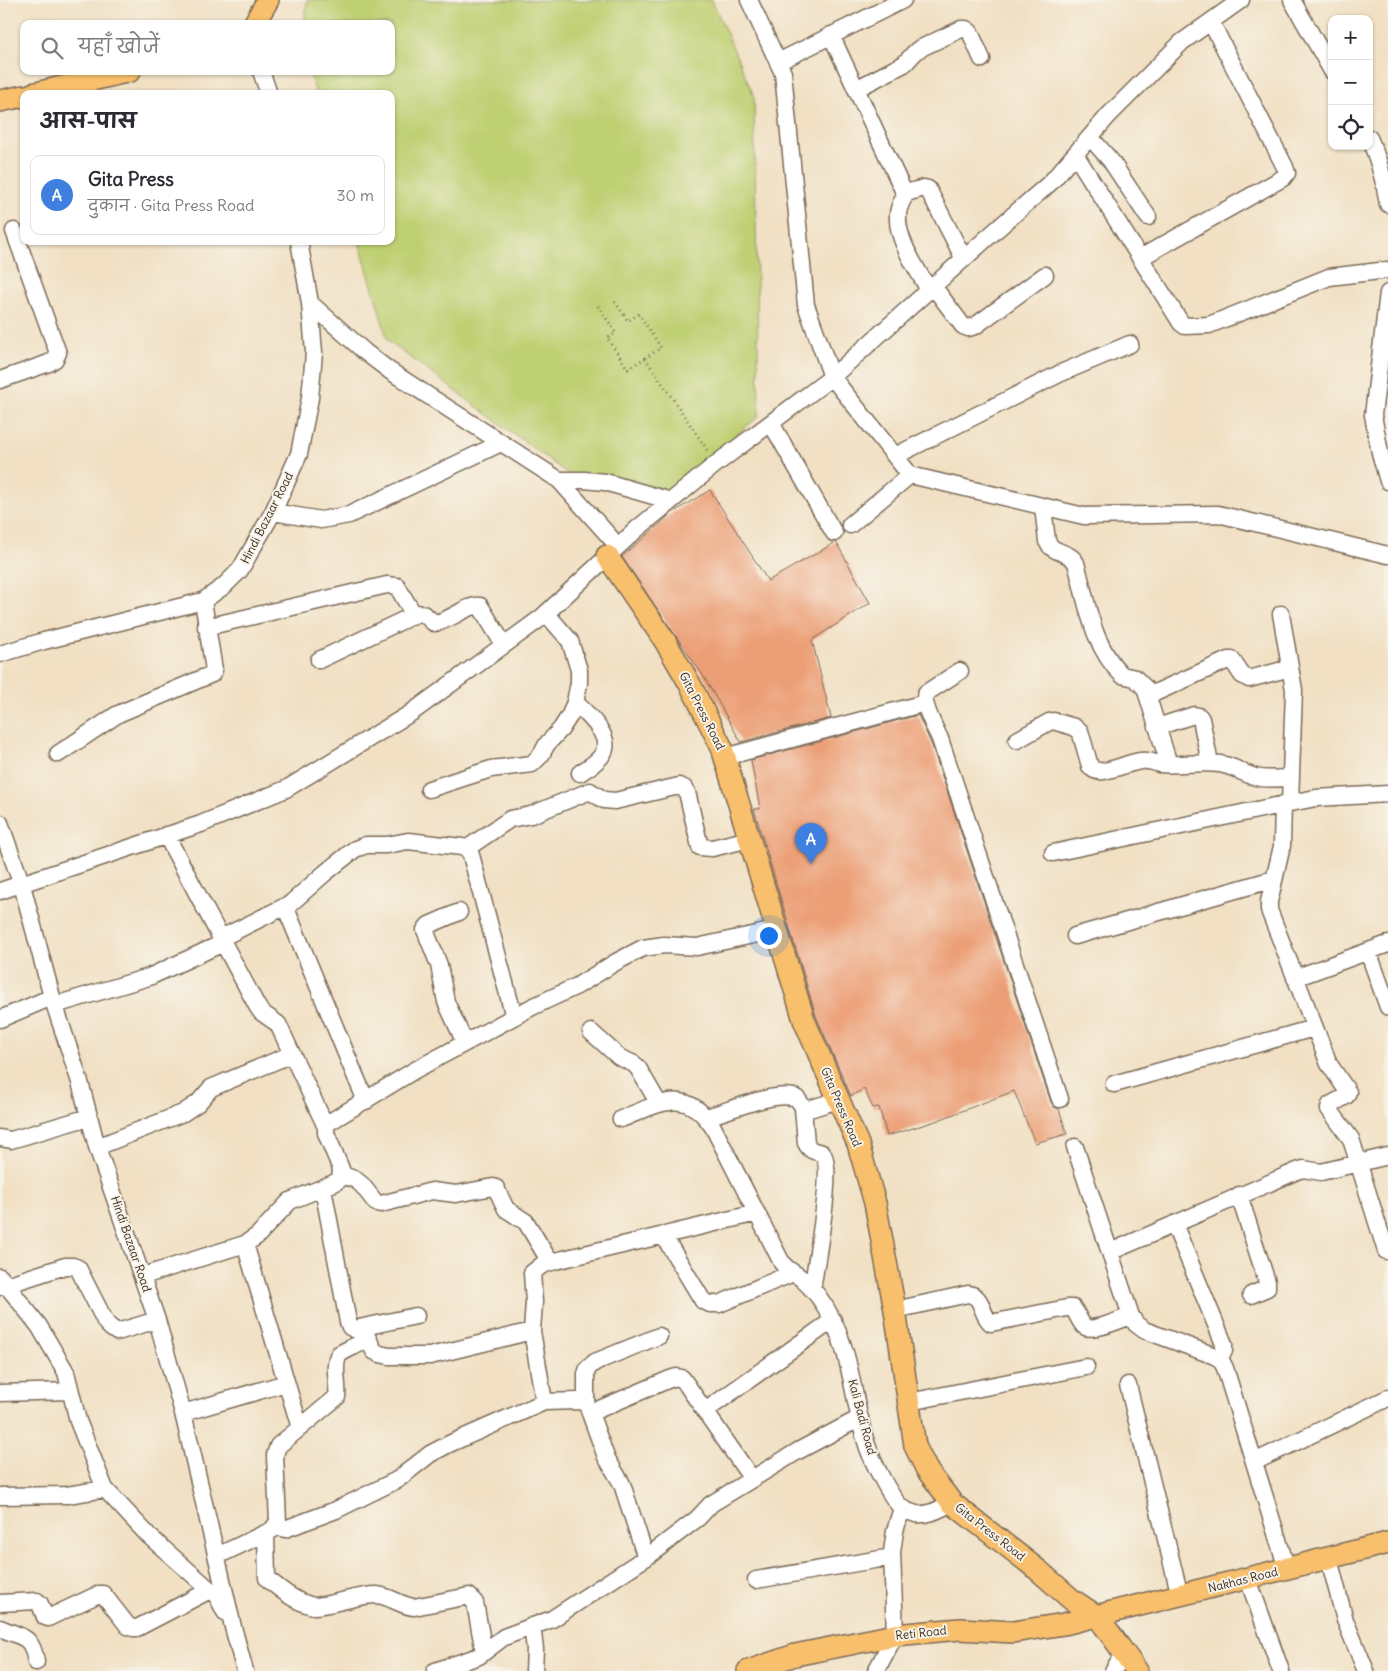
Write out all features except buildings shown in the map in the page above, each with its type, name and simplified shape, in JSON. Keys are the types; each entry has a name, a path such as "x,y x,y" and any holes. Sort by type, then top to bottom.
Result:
{"main road":[{"path":"256,20 268,0"},
{"path":"49,90 113,75"},
{"path":"0,101 20,97"},
{"name":"Gita Press Road","path":"613,551 710,720 725,757 804,1020 858,1144 874,1203 895,1310 916,1446 926,1470 952,1502 1038,1570 1071,1599 1098,1617"},
{"name":"Nakhas Road","path":"1098,1617 1388,1543"},
{"path":"1098,1617 1137,1671"},
{"name":"Reti Road","path":"748,1671 795,1655 895,1635 960,1629 1013,1632 1098,1617"}],"street":[{"path":"749,0 783,73 806,305 832,377 910,475 1084,516 1218,514 1388,555"},
{"path":"778,62 903,0"},
{"path":"0,891 201,824 286,789 411,713 546,613 671,501 716,464 832,377 1051,182 1109,115 1182,42 1241,0"},
{"path":"1292,0 1328,64"},
{"path":"1140,258 1283,178 1287,173 1211,22"},
{"path":"856,89 909,61 915,52 961,29 966,29 970,32 982,59"},
{"path":"831,35 900,187 906,193"},
{"path":"262,75 267,90"},
{"path":"1090,137 1111,160 1148,217"},
{"path":"1373,146 1383,177 1388,204"},
{"path":"1076,154 1181,323 1185,326 1209,325 1329,277 1388,270"},
{"path":"964,259 928,189 924,188 906,193 899,206 898,225 901,238 931,288 963,326 968,328 975,326 1045,275"},
{"path":"0,380 49,363 55,359 58,353 13,232"},
{"name":"Hindi Bazaar Road","path":"0,654 202,601 224,586 240,570 273,512 299,454 310,398 314,353 310,303 300,245"},
{"path":"1388,293 1373,415 1380,453 1388,481"},
{"path":"310,303 390,371 559,480 613,551"},
{"path":"895,456 1061,373 1130,344"},
{"path":"771,423 834,533"},
{"path":"273,512 321,520 349,515 501,443"},
{"path":"850,525 910,475"},
{"path":"559,480 605,482 671,501"},
{"path":"1044,506 1047,541 1050,548 1069,555 1076,563 1096,637 1100,645 1122,676 1135,678 1146,688 1169,764"},
{"path":"206,627 387,585 397,586 411,610 416,614"},
{"path":"58,754 118,714 212,674 214,670 202,601"},
{"path":"319,660 416,614 422,613 426,615 434,623 474,606 480,606 504,644"},
{"path":"429,789 491,769 532,764 561,729 576,702 579,670 570,641 546,613"},
{"path":"1281,614 1294,699 1290,778 1282,846 1268,902 1269,910 1331,1068 1348,1092 1346,1096 1330,1105 1329,1109 1351,1139 1386,1251"},
{"path":"1148,696 1228,660 1232,660 1242,675 1249,679 1290,668"},
{"path":"960,671 926,693 924,697 925,704 940,739 1060,1099"},
{"path":"576,702 602,731 606,747 604,754 580,773"},
{"path":"725,757 925,704"},
{"path":"1157,728 1194,715 1199,716 1202,719 1210,763"},
{"path":"1017,740 1043,724 1053,721 1074,727 1080,731 1090,766 1096,772 1104,772 1140,760 1160,764 1210,763 1236,768 1259,778 1290,778"},
{"path":"0,1019 54,1001 149,977 285,906 299,897 325,873 361,847 387,846 408,841 466,849 510,819 530,814 585,793 590,792 604,800 615,801 679,786 687,792 700,847 712,848 750,839"},
{"path":"1053,853 1316,798 1388,794"},
{"name":"Hindi Bazaar Road","path":"0,823 22,885 97,1147 158,1320 183,1413 245,1671"},
{"path":"142,1276 245,1244 257,1236 290,1201 340,1179 341,1174 341,1169 326,1133 326,1127 278,1024 261,1012 257,1006 166,835"},
{"path":"466,849 471,855 514,1017"},
{"path":"1075,936 1274,879"},
{"path":"285,906 366,1100"},
{"path":"459,912 429,925 425,930 440,965 446,1002 465,1043"},
{"path":"326,1127 416,1070 532,1007 578,986 616,962 643,948 664,944 696,947 776,930"},
{"path":"1295,978 1388,944"},
{"path":"1368,952 1388,1008"},
{"path":"1114,1084 1314,1028"},
{"path":"591,1032 619,1057 638,1068 659,1104"},
{"path":"97,1147 183,1113 198,1103 211,1088 292,1054"},
{"path":"620,1119 664,1102 680,1101 694,1106 707,1117 774,1097 793,1096 799,1101 803,1108 806,1144 812,1151 822,1152 826,1158 827,1184 816,1295"},
{"path":"803,1108 810,1110 838,1100"},
{"path":"0,1138 11,1140 89,1117"},
{"name":"Kali Badi Road","path":"707,1117 782,1263 787,1269 802,1279 816,1295 833,1320 847,1360 868,1449 889,1490 902,1508"},
{"path":"1076,1147 1131,1316 1136,1324 1144,1330 1218,1358 1225,1368 1287,1569"},
{"path":"1110,1252 1297,1170 1304,1169 1321,1172 1388,1156"},
{"path":"341,1174 356,1180 362,1185 376,1204 432,1191 456,1194 496,1188 506,1209 526,1222 550,1262"},
{"path":"323,1188 348,1322 350,1327 366,1333 374,1351 390,1356 430,1356 532,1331"},
{"path":"1239,1196 1267,1282 1266,1288 1251,1295"},
{"path":"544,1402 532,1331 534,1302 532,1273 542,1265 550,1262 757,1213"},
{"path":"1174,1224 1224,1344 1224,1351 1218,1358"},
{"path":"663,1235 703,1300 710,1304 719,1304 793,1273"},
{"path":"245,1244 300,1428"},
{"path":"158,1320 117,1332 106,1323 78,1268 73,1266 65,1266 2,1283 39,1326 66,1372 78,1421 105,1489 149,1536 216,1596 233,1627"},
{"path":"895,1310 968,1294 974,1295 978,1299 986,1320 991,1323 1067,1308 1073,1308 1082,1324 1086,1328 1093,1329 1131,1316"},
{"path":"416,1316 366,1333 339,1354 336,1359 337,1397 278,1446 276,1451 278,1522 271,1530 267,1578 292,1598 314,1606 369,1595 382,1596 414,1607 469,1596 475,1603 484,1652"},
{"path":"705,1411 833,1320"},
{"path":"646,1558 622,1484 606,1457 588,1408 586,1374 588,1368 595,1362 659,1336"},
{"path":"909,1402 1086,1367"},
{"path":"588,1408 677,1377 682,1378 752,1479"},
{"path":"183,1413 286,1383"},
{"path":"1128,1385 1180,1596"},
{"path":"0,1393 70,1391"},
{"path":"1254,1462 1388,1398"},
{"path":"217,1556 271,1530 285,1529 336,1510 397,1480 430,1454 449,1444 544,1402 578,1401 588,1408"},
{"path":"435,1671 479,1656 504,1636 552,1619 646,1558 698,1518 711,1504 798,1451 860,1418"},
{"path":"0,1496 67,1495 105,1489"},
{"path":"876,1671 895,1635 892,1557 893,1541 902,1508 917,1514 930,1513 952,1502"},
{"path":"756,1580 892,1557"},
{"path":"1329,1559 1345,1620 1366,1671"},
{"path":"1248,1579 1281,1671"},
{"path":"0,1603 37,1602 40,1604 45,1617 48,1618 99,1594 103,1594 128,1626 137,1628 210,1590"},
{"path":"532,1626 534,1671"},
{"path":"0,1628 31,1643 36,1662"},
{"path":"1113,1671 1124,1653"}],"path":[{"path":"598,306 616,333 607,338 628,369 661,348 639,314 628,321 614,299"},
{"path":"645,358 716,464"}],"green space":[{"path":"307,0 712,0 754,96 759,416 669,491 575,479 388,341 360,245 395,245 395,90 315,90 310,75 395,75 395,20 304,20"}],"place":[{"name":"Gita Press","path":"811,864"}]}
